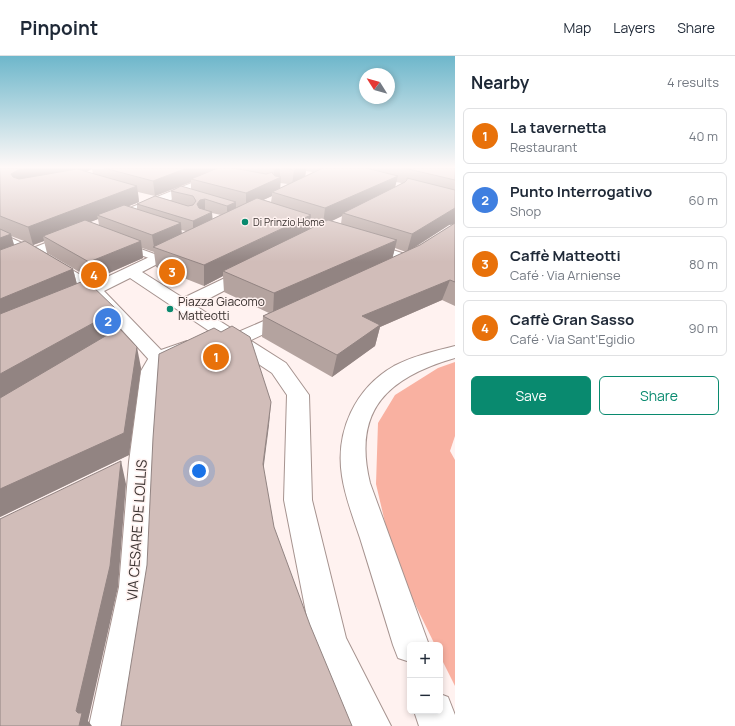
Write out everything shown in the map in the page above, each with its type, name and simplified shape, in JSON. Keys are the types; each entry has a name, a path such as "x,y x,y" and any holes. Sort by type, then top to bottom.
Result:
{"street":[{"path":"147,199 176,208"},
{"path":"124,215 163,199"},
{"path":"269,214 326,232 416,255 387,270"},
{"path":"305,242 340,224"},
{"path":"0,266 88,231"},
{"path":"0,237 33,253 94,290 127,337 158,358 230,336 301,310"},
{"path":"72,300 190,242"},
{"path":"183,305 263,264"},
{"path":"131,272 279,368 298,395 298,500 330,643 371,726"},
{"path":"410,642 366,513 355,475 353,448 356,426 364,406 382,385 401,371 425,361 455,352"},
{"name":"VIA CESARE DE LOLLIS","path":"109,726 135,587 142,462 151,371 158,358"},
{"path":"114,476 142,462"},
{"path":"435,714 439,726"}],"lane":[{"path":"122,245 157,258"}],"shaded area":[{"path":"455,362 455,436 450,451 455,460 455,686 443,662 443,642 434,642 394,561 376,484 378,423 395,395 438,368"}],"building":[{"path":"0,199 102,199 28,227 0,216"},
{"path":"148,199 166,199 188,206 193,205 196,201 195,199 204,199 200,200 197,204 199,208 212,212 193,221 137,204"},
{"path":"206,199 227,199 236,202 227,206"},
{"path":"254,199 261,199 311,215 204,265 153,247"},
{"path":"296,199 345,199 325,208"},
{"path":"370,199 455,199 455,208 412,234 343,213"},
{"path":"124,205 181,223 152,235 97,215"},
{"path":"85,220 141,241 89,262 43,236"},
{"path":"328,220 397,240 274,293 223,271"},
{"path":"455,223 455,282 450,280 362,316 380,325 337,355 263,316 420,245"},
{"path":"0,229 11,234 0,238"},
{"path":"25,241 73,269 0,299 0,250"},
{"path":"86,280 117,310 0,374 0,314"},
{"path":"232,326 250,337 271,402 263,464 274,527 310,625 352,726 121,726 147,565 153,438 159,354 214,328 221,332"},
{"path":"119,328 137,347 124,433 0,489 0,398"},
{"path":"121,461 110,566 76,711 78,713 82,713 79,726 0,726 0,519"}],"place":[{"name":"Di Prinzio Home","path":"245,222"},
{"name":"Caffè Matteotti","path":"172,272"},
{"name":"Caffè Gran Sasso","path":"94,275"},
{"name":"Piazza Giacomo Matteotti","path":"170,309"},
{"name":"Punto Interrogativo","path":"108,321"},
{"name":"La tavernetta","path":"216,357"}]}
